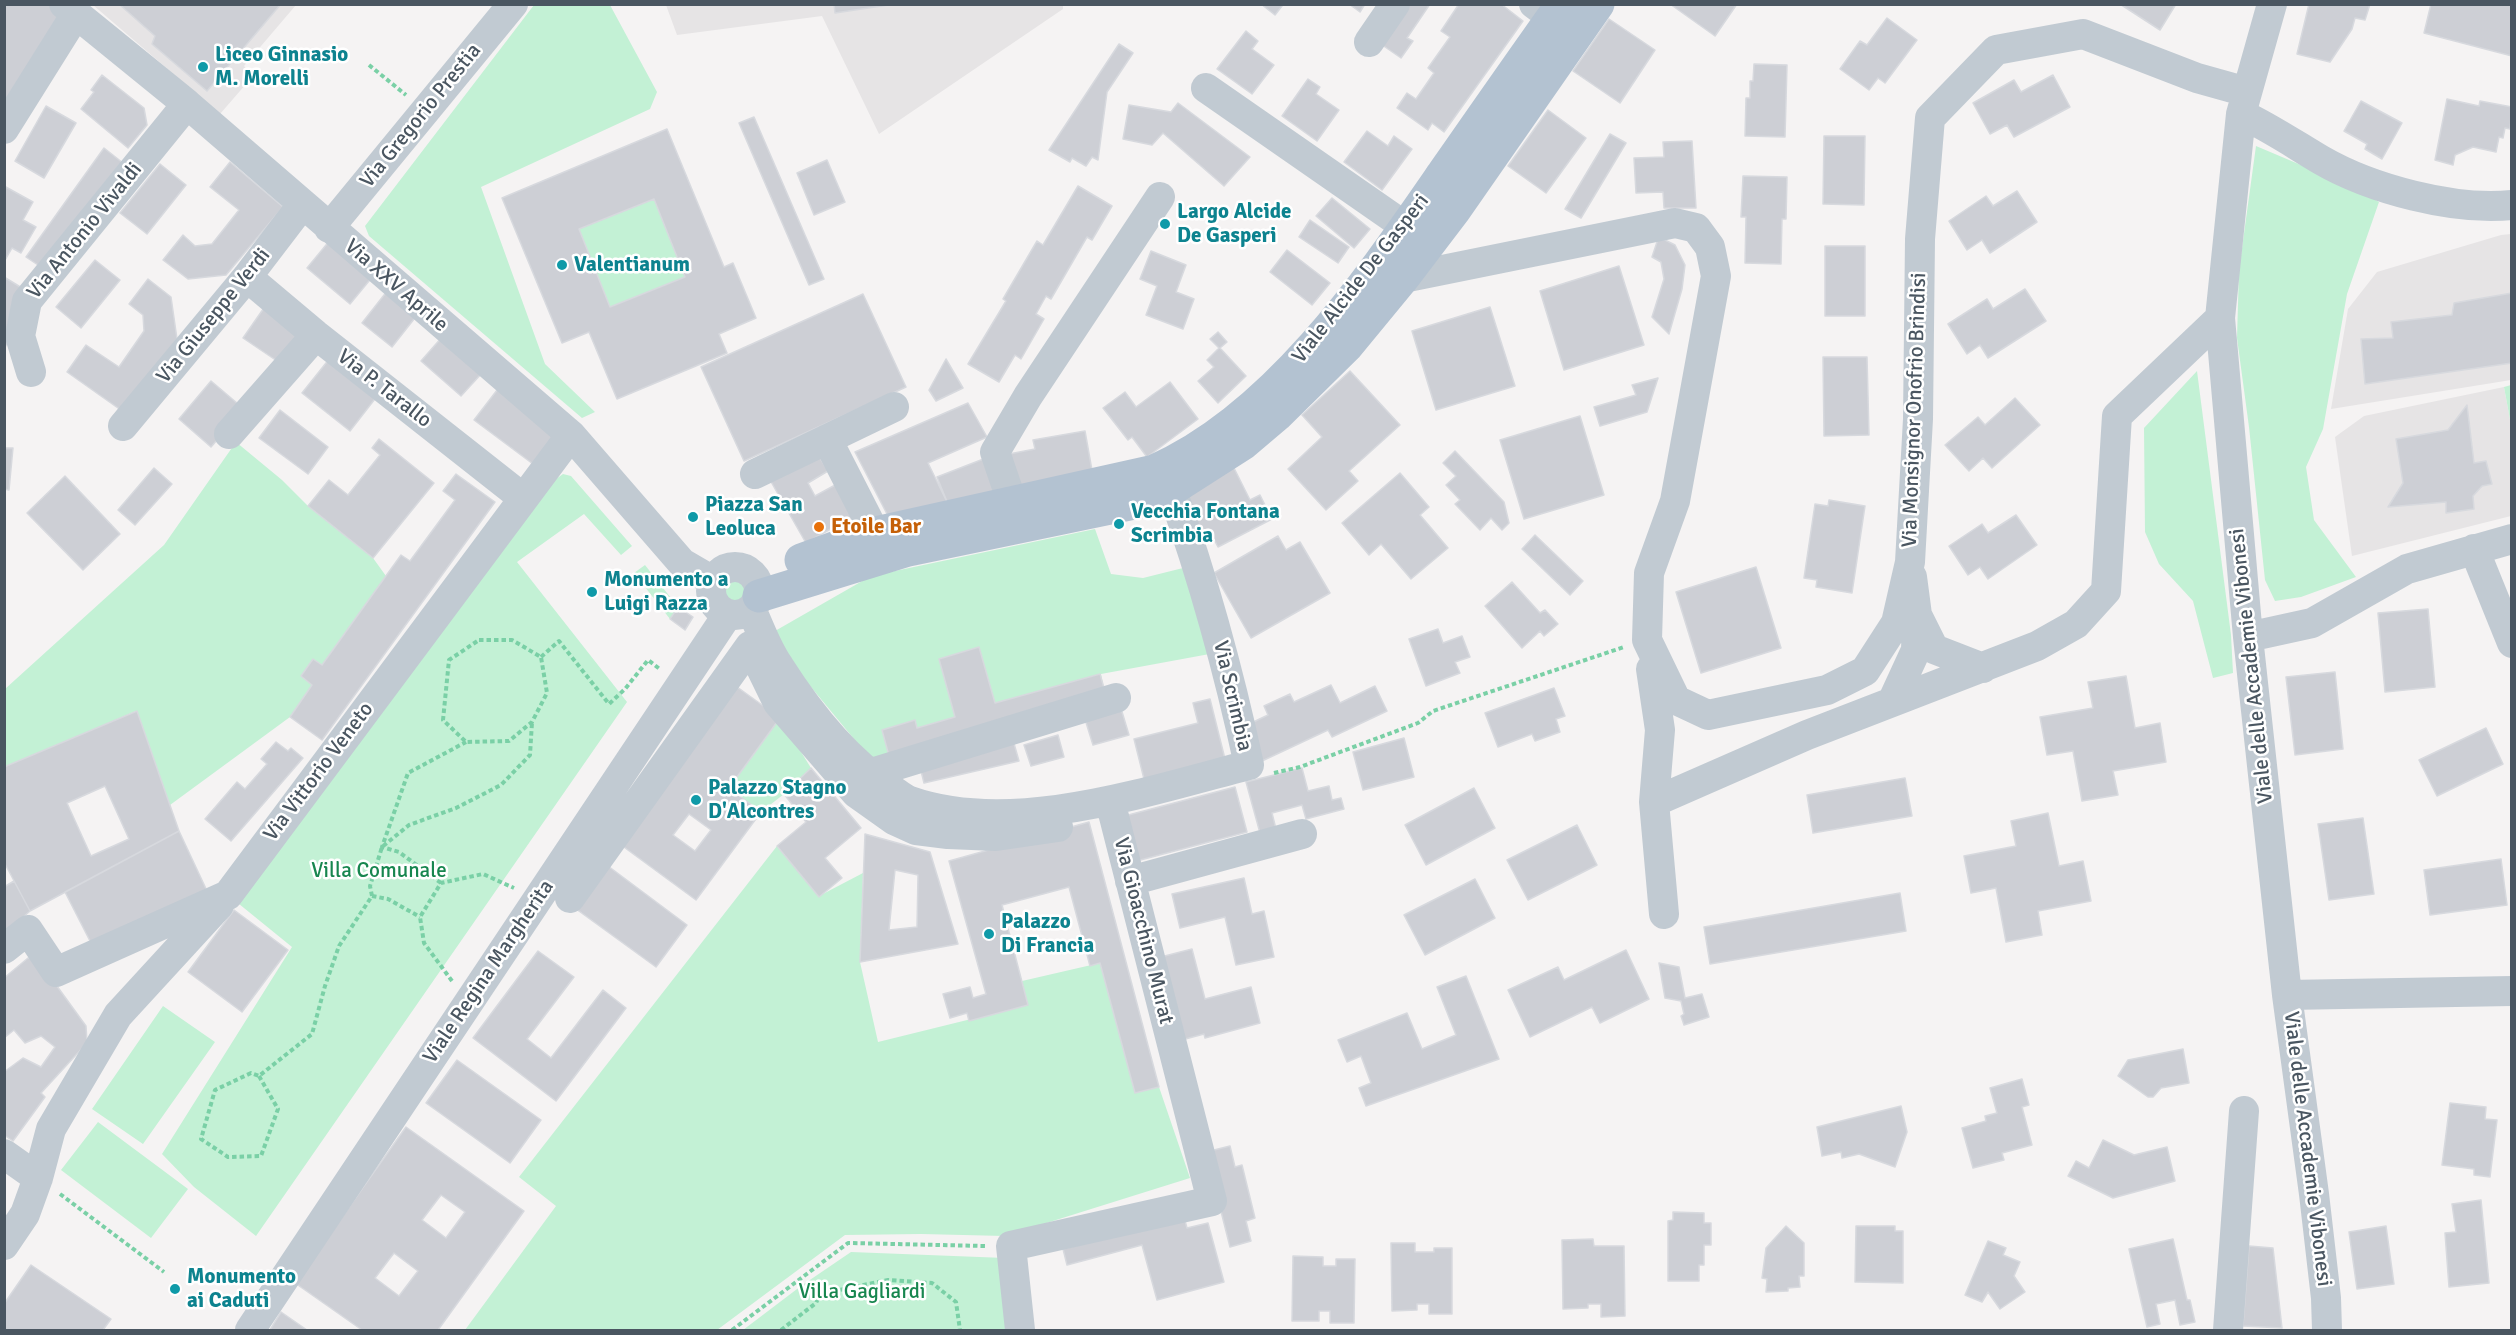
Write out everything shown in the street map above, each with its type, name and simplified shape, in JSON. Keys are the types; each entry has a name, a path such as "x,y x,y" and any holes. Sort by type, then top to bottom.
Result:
{"main road":[{"name":"Viale Alcide De Gasperi","path":"745,602 908,550 1158,498 1244,443 1277,415 1347,346 1403,278 1454,212 1598,4"},
{"name":"Viale Alcide De Gasperi","path":"745,602 807,559 875,533 1154,471 1181,459 1218,434 1256,404 1292,368 1348,303 1406,227 1550,9"}],"street":[{"name":"Via Gregorio Prestia","path":"329,228 513,4"},
{"path":"1369,42 1395,4"},
{"name":"Viale delle Accademie Vibonesi","path":"2272,4 2244,103 2220,318 2248,636 2287,995 2326,1298 2327,1330"},
{"name":"Via XXV Aprile","path":"70,9 187,104 571,435 682,562 713,581"},
{"path":"4,129 70,9"},
{"name":"Via Monsignor Onofrio Brindisi","path":"1403,278 1675,223 1696,228 1710,247 1716,276 1675,501 1649,573 1647,639 1676,700 1708,715 1827,690 1865,671 1896,623 1910,562 1918,419 1920,239 1930,118 1996,50 2083,34 2197,78 2244,103 2259,122 2324,161 2390,191 2488,207 2511,205"},
{"path":"1206,88 1406,227"},
{"name":"Via Antonio Vivaldi","path":"31,372 20,336 27,301 187,104"},
{"path":"1012,502 995,452 1028,396 1160,197"},
{"name":"Via Giuseppe Verdi","path":"123,426 247,277 302,205"},
{"name":"Via P. Tarallo","path":"247,277 523,498"},
{"path":"1654,802 1807,735 2037,646 2076,624 2106,591 2117,416 2220,318"},
{"path":"229,434 316,334"},
{"path":"754,474 894,407"},
{"name":"Via Vittorio Veneto","path":"4,949 28,930 56,972 228,895 571,435"},
{"path":"827,439 875,533"},
{"name":"Via Scrimbia","path":"1112,809 1249,765 1200,568 1172,491"},
{"path":"2248,636 2312,624 2407,569 2511,539"},
{"path":"2474,549 2511,643"},
{"path":"1893,700 1916,650 1917,615 1910,562"},
{"path":"745,602 715,604 711,589 717,574 731,567 739,567 745,602 777,665 825,730 868,774 908,801 951,812 997,813 1112,809"},
{"name":"Via Gioacchino Murat","path":"745,602 750,646 778,703 856,793 894,820 916,830 996,836 1112,809 1212,1201 1011,1246"},
{"name":"Viale Regina Margherita","path":"250,1330 745,602"},
{"path":"1917,615 1934,649 1983,668"},
{"path":"1647,639 1660,730 1654,802 1664,914"},
{"path":"570,898 750,646"},
{"path":"868,774 1116,698"},
{"path":"1130,881 1302,834"},
{"path":"4,1245 25,1214 38,1178 51,1129 118,1015 228,895"},
{"path":"2287,995 2511,991"},
{"path":"2228,1330 2244,1110"},
{"path":"4,1154 38,1178"},
{"path":"1011,1246 1020,1330"}],"path":[{"path":"369,65 414,101"},
{"path":"1418,723 1433,711 1647,639"},
{"path":"466,742 443,720 449,660 479,640 512,640 541,657"},
{"path":"541,657 559,641 609,704 625,689 648,660 669,675"},
{"path":"259,1076 312,1034 339,946 372,896 370,886 408,773 466,742 509,741 532,722 547,693 541,657"},
{"path":"382,847 409,825 456,808 501,785 530,755 532,722"},
{"path":"382,847 399,852 441,883"},
{"path":"455,985 424,943 420,917 441,883 483,874 520,891"},
{"path":"372,896 388,899 420,917"},
{"path":"251,1073 259,1076 278,1108 261,1156 228,1157 201,1139 215,1089 251,1073"},
{"path":"38,1178 164,1272"},
{"path":"732,1330 848,1244 1011,1246"},
{"path":"781,1330 816,1303 820,1294 888,1280 932,1283 956,1302 960,1330"}],"shaded area":[{"path":"1063,4 1063,9 879,134 822,16 677,35 666,5"},
{"name":"Liceo Ginnasio M. Morelli","path":"93,5 296,5 244,66 253,76 220,114"},
{"path":"2511,234 2511,380 2331,409 2348,309 2377,272"},
{"path":"2504,387 2511,425 2511,516 2352,556 2335,437 2364,416"}],"green space":[{"path":"534,5 610,5 657,92 650,109 481,187 545,364 595,412 582,418 369,236 365,226"},
{"path":"2256,146 2353,187 2379,202 2347,294 2323,429 2306,467 2314,520 2356,577 2301,597 2275,601 2265,580 2237,338 2239,270"},
{"path":"654,199 685,277 610,307 579,229"},
{"path":"2197,371 2231,635 2233,673 2213,678 2193,601 2159,564 2145,532 2144,428"},
{"path":"2512,385 2511,425 2504,387"},
{"path":"236,442 282,480 308,506 373,558 386,576 322,665 313,659 301,676 312,685 290,717 170,805 136,711 5,767 5,689 164,545"},
{"name":"Villa Comunale","path":"563,474 571,476 632,546 621,555 584,514 517,562 627,702 256,1236 194,1187 162,1154 292,947 228,895 556,479"},
{"path":"1095,529 1111,574 1143,578 1187,567 1215,653 1101,674 1104,688 873,762 768,635 871,576"},
{"path":"645,565 678,607 670,619 634,573"},
{"path":"731,567 744,569 752,574 757,583 759,596 721,610 713,598 713,585 719,574"},
{"path":"780,718 811,768 761,812 729,788"},
{"path":"777,846 819,896 863,873 860,962 878,1042 1028,1005 1022,981 1100,963 1135,1093 1159,1087 1190,1178 1005,1236 845,1235 717,1330 465,1330 556,1206 519,1177"},
{"path":"163,1006 215,1042 143,1144 92,1109"},
{"path":"98,1122 188,1189 151,1238 61,1170"},
{"name":"Villa Gagliardi","path":"851,1252 1005,1258 1012,1330 743,1330"}],"building":[{"path":"4,4 51,4 68,16 4,119"},
{"name":"Liceo Ginnasio M. Morelli","path":"119,4 281,4 207,91 152,44 155,36"},
{"path":"834,4 895,4 835,13"},
{"path":"1261,4 1280,4 1282,6 1275,15"},
{"path":"1349,4 1365,4 1360,12"},
{"path":"1400,4 1430,4 1407,38 1413,41 1401,58 1375,40"},
{"path":"1459,4 1501,4 1523,21 1444,132 1432,123 1428,130 1397,108 1407,93 1416,99 1434,73 1428,68 1450,37 1441,31"},
{"path":"1670,4 1737,4 1715,36"},
{"path":"2120,4 2176,4 2160,30"},
{"path":"2309,4 2370,4 2365,20 2355,18 2352,29 2330,62 2297,54"},
{"path":"2431,4 2512,4 2512,56 2424,33"},
{"path":"1887,18 1917,40 1885,83 1878,78 1869,90 1840,69 1860,41 1867,45"},
{"path":"1609,19 1655,50 1620,103 1573,71"},
{"path":"1246,31 1258,41 1252,49 1274,65 1252,94 1217,69"},
{"path":"1119,44 1133,53 1107,92 1098,160 1092,157 1086,166 1072,158 1070,162 1049,150"},
{"path":"1754,64 1787,65 1785,137 1745,136 1746,98 1750,98 1750,81 1753,81"},
{"path":"102,75 144,108 147,125 128,148 81,109 94,92 91,90"},
{"path":"2053,75 2070,107 2014,137 2007,125 1990,134 1973,103 2014,80 2021,92"},
{"path":"1308,79 1320,87 1316,94 1339,110 1317,141 1282,116"},
{"path":"2447,99 2479,106 2480,101 2512,107 2510,129 2505,128 2503,138 2499,137 2496,152 2473,147 2455,155 2453,165 2435,160"},
{"path":"2361,101 2402,123 2382,159 2365,149 2367,144 2344,131"},
{"path":"1178,103 1250,157 1224,186 1163,133 1152,145 1123,139 1129,105 1171,112"},
{"path":"46,106 76,123 44,178 15,161"},
{"path":"1548,110 1586,138 1546,193 1508,166"},
{"path":"754,117 824,279 809,285 739,123"},
{"name":"Valentianum","path":"667,129 724,267 733,263 756,318 719,334 727,353 617,399 589,332 562,343 502,198","holes":["654,199 685,277 610,307 579,229"]},
{"path":"1367,131 1388,146 1394,136 1412,149 1382,190 1344,162"},
{"path":"1610,134 1626,143 1581,218 1565,209"},
{"path":"1824,136 1865,136 1864,205 1823,204"},
{"path":"1692,141 1696,208 1664,208 1663,192 1636,193 1634,158 1664,157 1663,142"},
{"path":"104,148 123,163 44,269 26,257"},
{"path":"827,160 845,202 814,215 797,173"},
{"path":"230,162 283,207 226,275 188,279 163,260 183,235 195,246 212,244 239,210 210,187"},
{"path":"160,164 186,185 147,234 120,213"},
{"path":"1743,176 1787,177 1786,219 1782,219 1781,264 1745,263 1746,217 1741,217"},
{"path":"4,186 33,202 23,220 36,227 21,253 12,248 4,262"},
{"path":"1078,186 1112,206 1092,240 1087,237 1051,299 1046,296 1036,314 1044,319 1021,359 1015,355 999,382 968,364 1006,301 1003,299 1037,241 1043,245"},
{"path":"2017,191 2037,222 1990,253 1982,240 1967,250 1949,221 1986,196 1993,206"},
{"path":"1332,198 1370,229 1354,248 1316,216"},
{"path":"1310,220 1349,247 1338,263 1299,237"},
{"path":"331,239 374,275 350,304 307,268"},
{"path":"1658,239 1675,245 1685,265 1682,289 1669,334 1652,317 1664,279 1661,262 1652,257"},
{"path":"1825,246 1865,246 1865,316 1825,316"},
{"path":"1287,250 1330,283 1312,305 1270,272"},
{"path":"1151,251 1186,265 1176,292 1194,299 1183,329 1146,315 1157,286 1140,279"},
{"path":"95,260 120,280 81,328 56,307"},
{"path":"1619,266 1644,345 1564,370 1540,291"},
{"path":"4,277 22,288 15,323 4,350"},
{"path":"148,279 171,297 177,339 125,413 67,372 86,345 119,367 144,331 143,315 129,304"},
{"path":"2025,289 2046,321 1988,358 1980,345 1967,354 1948,324 1987,299 1993,309"},
{"path":"388,290 418,314 392,347 362,323"},
{"path":"2512,293 2512,363 2365,384 2361,339 2393,338 2391,322 2452,315 2454,303"},
{"path":"863,294 906,387 744,461 701,367"},
{"path":"266,305 303,331 280,363 243,338"},
{"path":"1490,307 1515,386 1436,410 1412,331"},
{"path":"1218,332 1227,342 1220,348 1246,376 1218,403 1198,381 1214,367 1207,360 1219,348 1210,339"},
{"path":"443,336 483,372 461,396 421,361"},
{"path":"1823,357 1867,357 1869,435 1824,436"},
{"path":"330,358 378,395 350,431 302,393"},
{"path":"946,359 963,388 936,401 929,390"},
{"path":"1350,371 1400,425 1349,471 1358,481 1326,510 1288,469 1322,437 1302,415"},
{"path":"1658,378 1647,412 1600,426 1594,407 1636,395 1632,385"},
{"path":"211,381 244,409 211,447 179,419"},
{"path":"1170,382 1198,419 1147,457 1132,437 1128,440 1103,408 1125,392 1136,407"},
{"path":"501,385 563,432 537,467 474,420"},
{"path":"2015,398 2040,425 1992,468 1983,458 1969,471 1945,445 1978,417 1985,425"},
{"path":"968,403 987,437 928,463 948,504 888,516 855,452"},
{"path":"2467,405 2474,463 2486,461 2492,484 2482,486 2473,496 2474,509 2446,513 2446,502 2388,507 2403,483 2396,439 2448,430"},
{"path":"280,410 328,447 308,474 259,438"},
{"path":"1580,416 1604,495 1524,519 1500,440"},
{"path":"1085,431 1093,476 1015,489 1009,454 1035,449 1033,440"},
{"path":"379,439 434,483 373,558 308,506 329,480 348,495 380,455 372,448"},
{"path":"4,448 13,448 9,490 4,489"},
{"path":"1455,451 1504,502 1509,523 1502,530 1491,518 1480,530 1455,504 1460,500 1446,485 1456,476 1443,463"},
{"path":"817,453 828,471 808,483 815,496 837,484 855,515 806,543 770,480"},
{"path":"986,458 1002,495 948,504 937,477"},
{"path":"1233,466 1250,500 1260,495 1272,519 1218,547 1209,530 1198,535 1177,494"},
{"path":"154,468 172,484 135,525 118,510"},
{"path":"1400,473 1429,507 1420,515 1448,548 1411,579 1381,544 1369,555 1342,523"},
{"path":"456,474 495,502 322,740 290,717 312,685 301,676 313,659 322,665 401,555 410,561 455,500 443,491"},
{"path":"65,476 120,534 83,570 27,513"},
{"path":"1829,500 1865,506 1852,593 1816,587 1817,580 1804,578 1815,504 1828,506"},
{"path":"2016,515 2037,545 1988,579 1980,567 1968,575 1949,546 1982,524 1988,533"},
{"path":"1535,535 1583,581 1570,595 1522,549"},
{"path":"1278,536 1286,550 1300,542 1330,593 1251,638 1214,573"},
{"path":"1756,567 1781,648 1701,673 1676,592"},
{"path":"1512,582 1540,613 1545,610 1558,624 1544,636 1540,631 1522,648 1485,606"},
{"path":"678,607 693,617 685,630 670,619"},
{"path":"2428,609 2435,687 2385,692 2378,613"},
{"path":"1438,629 1443,643 1462,636 1470,657 1455,662 1460,673 1426,686 1409,639"},
{"path":"979,647 995,703 1100,674 1104,688 889,756 882,730 915,720 917,728 955,717 939,659"},
{"path":"2335,672 2343,749 2295,755 2286,677"},
{"path":"2126,676 2135,728 2160,723 2166,762 2113,771 2118,795 2082,801 2073,751 2047,755 2040,717 2093,708 2088,682"},
{"name":"Palazzo Stagno D'Alcontres","path":"733,684 780,718 729,788 761,812 696,900 617,842","holes":["689,814 711,830 695,851 673,835"]},
{"path":"1331,685 1340,703 1375,686 1387,711 1332,737 1328,730 1262,761 1245,726 1268,715 1264,706 1290,694 1294,702"},
{"path":"1554,688 1565,716 1556,719 1560,732 1535,741 1532,734 1498,747 1485,713"},
{"path":"1210,699 1225,759 1144,779 1134,739 1198,723 1193,703"},
{"path":"1120,705 1129,735 1093,745 1084,716"},
{"path":"137,711 179,831 30,911 4,862 4,767","holes":["105,786 129,839 91,856 67,803"]},
{"path":"2486,728 2503,764 2437,796 2419,760"},
{"path":"1058,735 1064,757 1031,766 1024,745"},
{"path":"1404,738 1414,777 1363,790 1353,752"},
{"path":"1013,740 1019,761 924,783 919,763"},
{"path":"276,742 288,751 291,748 303,758 231,841 205,819 237,782 245,789 267,764 261,759"},
{"path":"811,768 861,828 825,858 842,878 819,897 777,846 806,822 784,794"},
{"path":"1302,768 1308,791 1329,786 1332,800 1341,798 1344,809 1306,819 1302,805 1272,813 1276,829 1260,833 1246,782"},
{"path":"1905,778 1912,816 1813,833 1807,795"},
{"path":"1235,787 1247,832 1129,863 1117,818"},
{"path":"1474,788 1495,828 1426,865 1405,825"},
{"path":"2048,813 2059,866 2083,861 2091,901 2038,911 2042,935 2006,942 1996,888 1971,893 1964,856 2016,846 2011,821"},
{"path":"2363,818 2374,894 2329,900 2318,824"},
{"name":"Palazzo Di Francia","path":"1089,822 1159,1087 1135,1093 1100,963 1090,966 1069,887 1002,905 1028,1005 969,1021 967,1013 950,1018 943,994 970,987 973,998 986,994 949,861"},
{"path":"1577,825 1597,865 1528,900 1507,860"},
{"path":"179,831 208,893 91,943 65,892"},
{"path":"865,834 930,852 958,944 860,962","holes":["895,870 918,875 917,927 889,930"]},
{"path":"2501,859 2507,905 2430,915 2424,870"},
{"path":"604,863 687,925 656,967 572,906"},
{"path":"1244,878 1252,914 1264,911 1274,957 1236,965 1225,917 1180,928 1172,894"},
{"path":"1475,879 1495,918 1425,955 1404,915"},
{"path":"14,881 30,911 4,934 4,887"},
{"path":"1900,893 1906,931 1710,964 1704,927"},
{"path":"234,910 288,950 242,1012 188,972"},
{"path":"1192,949 1205,999 1251,987 1260,1023 1205,1038 1204,1034 1174,1042 1153,959"},
{"path":"1626,950 1649,999 1600,1023 1592,1007 1530,1037 1508,990 1558,967 1564,980"},
{"path":"538,951 574,977 527,1039 551,1058 603,990 626,1008 556,1101 473,1038"},
{"path":"28,958 38,960 86,1026 87,1043 41,1093 45,1097 13,1141 4,1135 4,1072 23,1058 41,1067 55,1047 41,1036 25,1043 14,1030 4,1038 4,978"},
{"path":"1659,963 1679,967 1685,998 1702,994 1709,1017 1684,1025 1681,1016 1684,1014 1681,1001 1665,998"},
{"path":"1466,976 1499,1059 1366,1106 1359,1088 1371,1083 1361,1056 1347,1062 1338,1040 1407,1013 1422,1049 1456,1035 1437,987"},
{"path":"2183,1049 2189,1083 2161,1088 2153,1097 2148,1097 2118,1076 2128,1060"},
{"path":"457,1060 541,1120 510,1163 426,1103"},
{"path":"2022,1079 2029,1105 2022,1107 2032,1145 2002,1153 2004,1160 1973,1168 1962,1128 1986,1121 1985,1116 1997,1113 1990,1088"},
{"path":"2450,1103 2486,1107 2485,1119 2497,1120 2490,1177 2474,1175 2474,1169 2442,1165"},
{"path":"1901,1106 1907,1132 1895,1167 1859,1154 1842,1158 1841,1152 1822,1156 1817,1127"},
{"path":"406,1127 524,1211 438,1330 362,1330 295,1283","holes":["441,1195 465,1212 446,1238 422,1220","394,1253 418,1271 399,1296 375,1278"]},
{"path":"2103,1140 2134,1155 2167,1147 2175,1181 2113,1198 2068,1176 2076,1161 2089,1168"},
{"path":"1230,1146 1235,1167 1242,1165 1255,1218 1246,1221 1251,1241 1230,1247 1206,1152"},
{"path":"2481,1200 2489,1283 2449,1287 2445,1233 2456,1232 2452,1204"},
{"path":"1673,1212 1704,1213 1704,1223 1711,1223 1711,1245 1704,1245 1704,1265 1699,1265 1699,1281 1668,1281 1668,1221 1673,1220"},
{"path":"1184,1217 1187,1228 1208,1223 1224,1282 1157,1300 1142,1245 1067,1265 1063,1249"},
{"path":"1786,1226 1804,1243 1804,1276 1799,1276 1800,1287 1788,1288 1788,1291 1766,1292 1767,1279 1762,1278 1766,1248"},
{"path":"1856,1226 1895,1226 1895,1231 1903,1231 1903,1283 1855,1282"},
{"path":"2386,1226 2394,1284 2357,1289 2349,1232"},
{"path":"1593,1239 1594,1246 1624,1246 1625,1316 1601,1317 1601,1304 1588,1304 1588,1308 1563,1309 1562,1240"},
{"path":"2173,1239 2187,1300 2190,1300 2195,1322 2180,1325 2175,1300 2156,1304 2160,1324 2147,1327 2129,1249"},
{"path":"1988,1241 2006,1248 2003,1255 2020,1262 2014,1276 2025,1292 2000,1309 1988,1292 1982,1302 1965,1295"},
{"path":"1391,1243 1415,1243 1415,1252 1434,1252 1434,1248 1452,1248 1452,1314 1429,1314 1429,1304 1417,1304 1417,1310 1392,1311"},
{"path":"2249,1246 2273,1248 2282,1328 2243,1326"},
{"path":"1293,1256 1323,1257 1323,1266 1336,1266 1336,1259 1355,1259 1354,1323 1330,1323 1330,1311 1319,1311 1319,1321 1292,1321"},
{"path":"31,1265 111,1319 103,1330 4,1330 4,1304"},
{"path":"281,1312 307,1330 270,1330"}],"place":[{"name":"Liceo Ginnasio M. Morelli","path":"203,67"},
{"name":"Largo Alcide De Gasperi","path":"1165,224"},
{"name":"Valentianum","path":"562,265"},
{"name":"Piazza San Leoluca","path":"693,517"},
{"name":"Vecchia Fontana Scrimbia","path":"1119,524"},
{"name":"Etoile Bar","path":"819,527"},
{"name":"Monumento a Luigi Razza","path":"592,592"},
{"name":"Palazzo Stagno D'Alcontres","path":"696,800"},
{"name":"Palazzo Di Francia","path":"989,934"},
{"name":"Monumento ai Caduti","path":"175,1289"}]}
